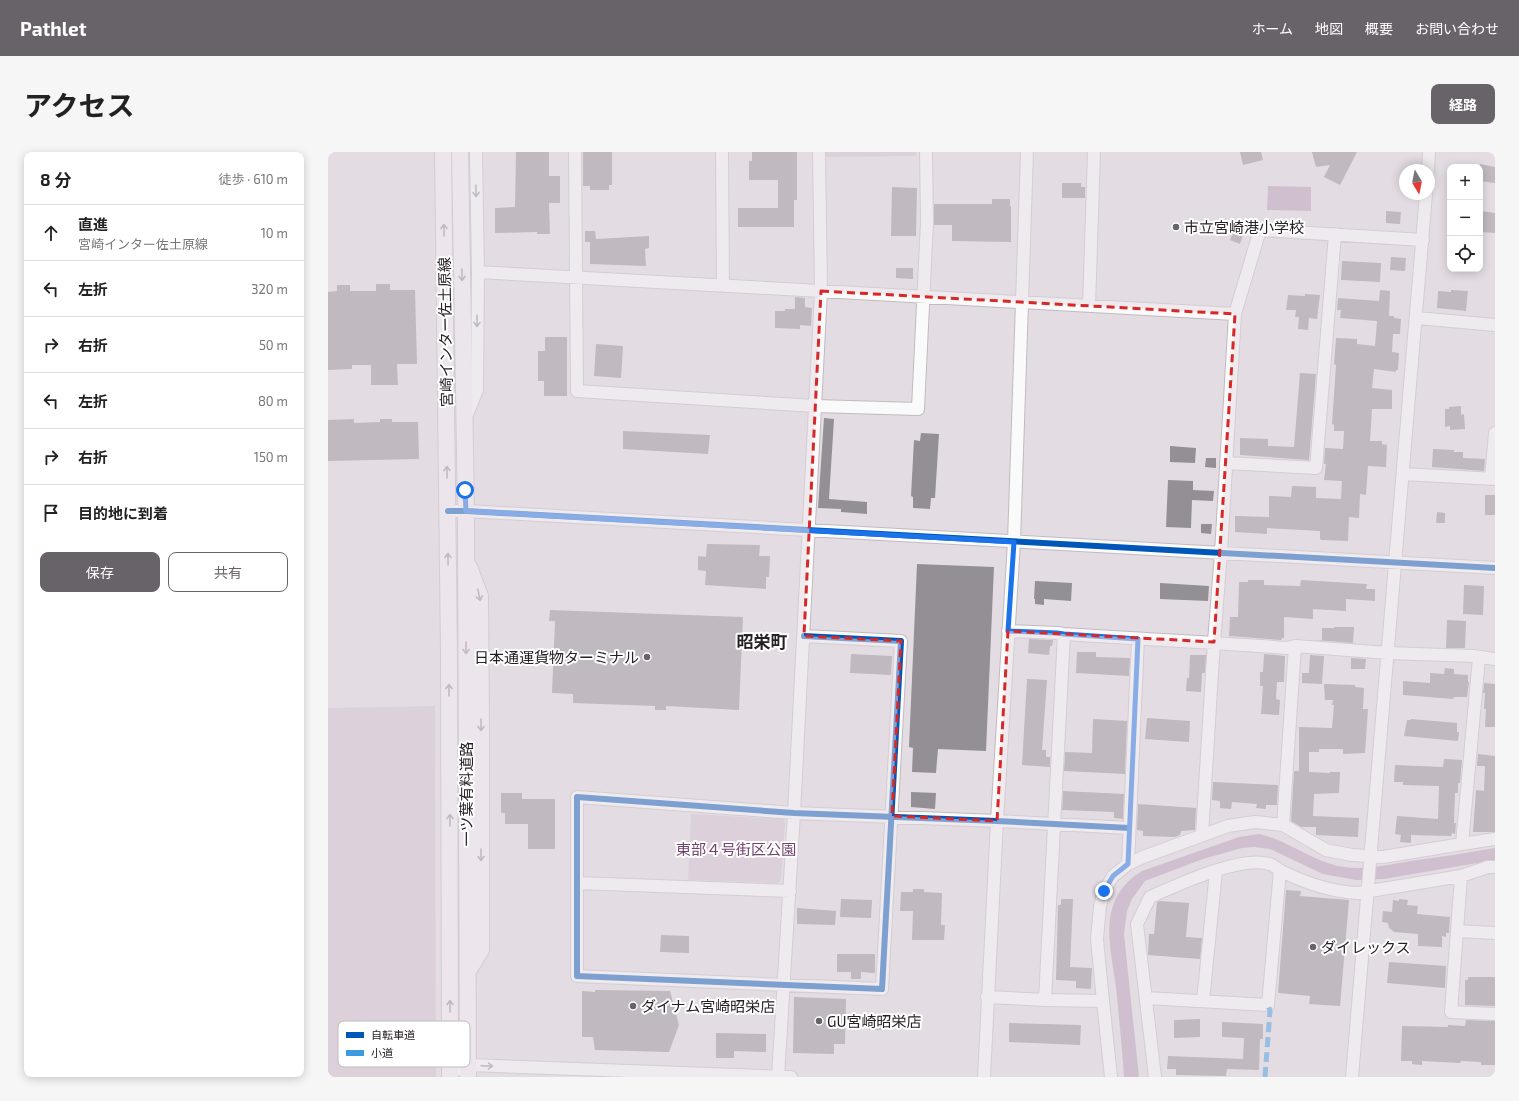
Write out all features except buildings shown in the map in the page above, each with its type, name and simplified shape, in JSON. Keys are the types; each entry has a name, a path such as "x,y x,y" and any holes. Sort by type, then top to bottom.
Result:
{"main road":[{"name":"宮崎インター佐土原線","path":"443,152 448,511"},
{"name":"宮崎インター佐土原線","path":"460,152 466,511"},
{"name":"一ツ葉有料道路","path":"448,511 458,1021"},
{"name":"一ツ葉有料道路","path":"464,1021 468,971 466,511"}],"street":[{"path":"464,421 477,390 478,272 476,152"},
{"path":"575,152 577,391 815,406 918,409 927,222 926,152"},
{"path":"722,152 724,286"},
{"path":"778,1077 804,636 821,291 819,152"},
{"path":"984,1077 987,997 1014,542 1026,152"},
{"path":"1090,306 1094,152"},
{"path":"1428,164 1429,152"},
{"path":"1352,1077 1426,200"},
{"path":"1202,835 1221,553 1234,314 1260,230 1423,240"},
{"path":"1226,463 1316,468 1335,234"},
{"path":"478,272 1234,314"},
{"path":"1416,318 1495,325"},
{"path":"1402,474 1493,479 1495,433"},
{"path":"448,511 1495,568"},
{"path":"1008,631 1214,642 1287,648 1295,646 1474,656 1479,658 1495,659"},
{"path":"1045,1000 1064,634"},
{"path":"804,636 901,641 892,816 882,989 577,976 577,797 794,812 892,816 997,821 1129,828"},
{"path":"1128,864 1138,639"},
{"path":"1283,825 1295,646"},
{"path":"1462,844 1479,658"},
{"path":"1111,1077 1097,939 1100,906 1104,891 1113,876 1128,864 1143,857 1228,826 1255,822 1283,825 1326,850 1370,860 1495,839"},
{"path":"1156,1077 1137,924 1150,897 1216,871 1252,862 1271,864 1280,870 1342,892 1358,893 1368,888 1461,876 1495,867"},
{"path":"1146,998 1268,1005 1280,870"},
{"path":"1203,1001 1216,871"},
{"path":"1461,876 1451,1012 1495,1014"},
{"path":"578,883 790,891"},
{"path":"1457,932 1495,933"},
{"path":"987,997 1103,1001"},
{"path":"459,1074 791,1077"}],"highlighted area":[{"path":"821,291 1235,314 1214,642 1008,631 997,821 892,816 901,641 804,636"}],"green space":[{"path":"824,152 916,152 916,156 824,157"},
{"path":"435,706 436,1021 338,1021 338,1067 436,1067 436,1077 328,1077 328,708"},
{"name":"東部４号街区公園","path":"691,814 784,819 785,824 781,880 778,883 688,880"}],"shaded area":[{"path":"1268,186 1311,187 1311,211 1267,210"},
{"path":"1259,834 1279,841 1328,863 1356,868 1374,867 1495,848 1495,860 1384,879 1356,880 1323,874 1270,849 1255,847 1242,848 1203,859 1145,881 1132,899 1127,911 1124,934 1139,1077 1124,1077 1116,988 1109,938 1112,909 1120,891 1127,882 1142,871 1239,837"}],"marked path":[{"path":"1265,1077 1270,1011 1268,1005"}],"cycle path":[{"path":"448,511 1495,568"},
{"path":"804,636 901,641 882,989 577,976 577,797 794,813 997,821 1129,828"}],"place":[{"name":"市立宮崎港小学校","path":"1176,227"},
{"name":"日本通運貨物ターミナル","path":"647,657"},
{"name":"ダイレックス","path":"1313,947"},
{"name":"ダイナム宮崎昭栄店","path":"633,1006"},
{"name":"GU宮崎昭栄店","path":"819,1021"}],"district":[{"name":"昭栄町","path":"762,641"}],"route":[{"path":"465,490 466,511 1014,542 1008,631 1138,639 1128,864 1113,876 1104,891"}]}
